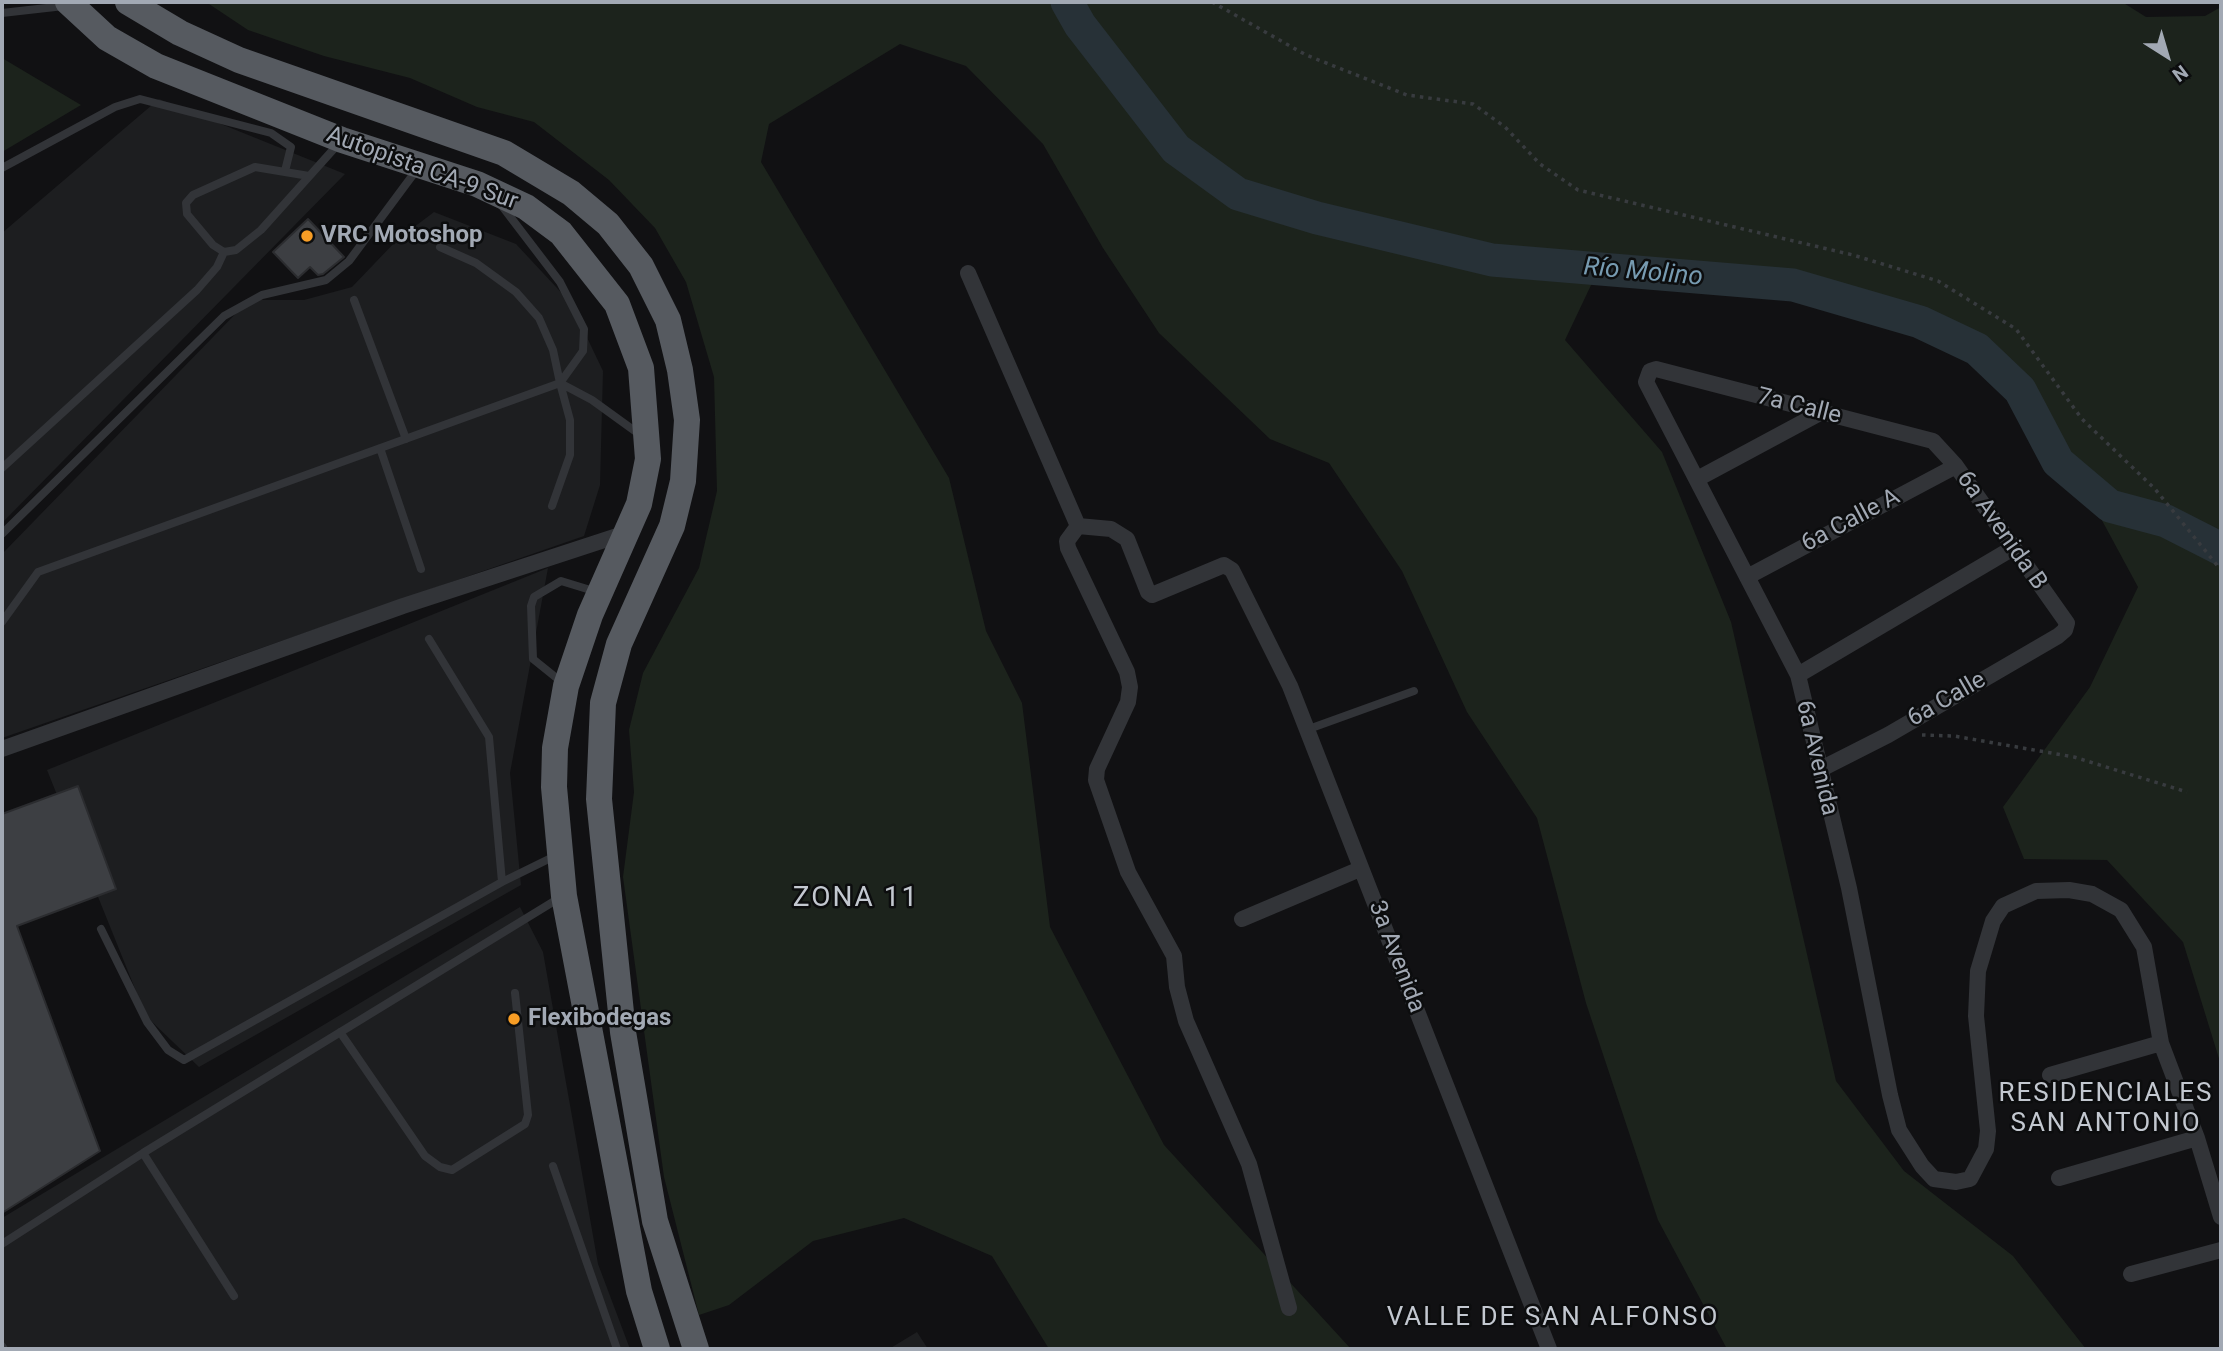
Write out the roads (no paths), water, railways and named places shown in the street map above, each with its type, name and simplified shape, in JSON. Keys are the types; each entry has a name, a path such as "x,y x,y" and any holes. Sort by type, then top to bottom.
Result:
{"highway":[{"name":"Autopista CA-9 Sur","path":"128,2 180,33 239,60 504,153 571,193 608,224 640,266 668,320 680,370 687,420 683,481 672,526 619,644 603,703 599,799 607,898 623,1032 654,1221 696,1349"},
{"name":"Autopista CA-9 Sur","path":"70,3 107,38 156,66 342,140 493,192 526,207 561,233 617,304 642,368 648,459 639,504 600,593 566,686 555,748 558,855 639,1291 657,1349"},
{"path":"564,896 607,898"}],"street":[{"path":"968,273 1078,526 1067,541 1068,548 1127,673 1130,687 1128,702 1097,769 1096,780 1128,872 1174,956 1177,988 1186,1021 1249,1164 1289,1308"},
{"name":"6a Avenida","path":"1665,373 1650,371 1646,382 1699,478 1746,577 1798,675 1899,1130 1922,1166 1934,1179 1956,1182 1970,1179 1986,1149 1988,1131 1976,1016 1978,971 1986,939 2003,906 2036,891 2069,890 2092,894 2121,910 2144,947 2161,1043"},
{"name":"7a Calle","path":"1665,373 1933,442"},
{"path":"1699,478 1820,413"},
{"name":"6a Avenida B","path":"1933,442 1956,466 2067,623"},
{"name":"6a Calle A","path":"1746,577 1956,466"},
{"name":"3a Avenida","path":"1078,526 1111,529 1127,539 1152,595 1224,565 1232,570 1290,686 1549,1349"},
{"path":"2,749 403,606 626,533"},
{"path":"1798,675 2013,548"},
{"name":"6a Calle","path":"1821,769 1888,734 2058,636 2065,630 2067,623"},
{"path":"1242,919 1360,869"},
{"path":"2050,1075 2161,1043 2197,1138 2221,1217"},
{"path":"2059,1178 2197,1138"},
{"path":"2131,1274 2221,1250"}],"lane":[{"path":"2,13 70,3"},
{"path":"2,168 115,107 140,99 271,133 291,147 285,171"},
{"path":"309,176 255,167 193,195 186,203 187,214 213,245 224,252 236,250 261,230 342,140"},
{"path":"2,534 223,316 262,295 326,280 349,261 420,166"},
{"path":"2,622 38,572 560,383 583,351 584,329 560,282 535,253 493,192"},
{"path":"440,247 476,263 516,292 539,318 553,350 570,420 570,455 552,506"},
{"path":"2,468 197,290 217,267 224,252"},
{"path":"354,300 406,439"},
{"path":"560,383 615,415 647,440"},
{"path":"380,448 421,569"},
{"path":"566,686 533,659 531,606 534,597 561,581 600,593"},
{"path":"429,639 489,737 502,883"},
{"path":"1306,730 1414,691"},
{"path":"101,929 146,1023 168,1050 184,1060 502,883 558,855"},
{"path":"2,1244 143,1153 564,896"},
{"path":"340,1032 425,1157 440,1167 452,1170 525,1124 528,1115 515,993"},
{"path":"143,1153 233,1296"},
{"path":"553,1167 617,1349"}],"waterway":[{"name":"Río Molino","path":"1067,2 1080,25 1176,149 1238,194 1317,218 1492,260 1793,285 1920,322 1977,349 2020,390 2058,462 2110,506 2166,521 2221,549"}],"place":[{"name":"VRC Motoshop","path":"307,236"},
{"name":"Flexibodegas","path":"514,1019"}],"district":[{"name":"ZONA 11","path":"856,899"},
{"name":"RESIDENCIALES SAN ANTONIO","path":"2106,1109"},
{"name":"VALLE DE SAN ALFONSO","path":"1553,1318"}]}
